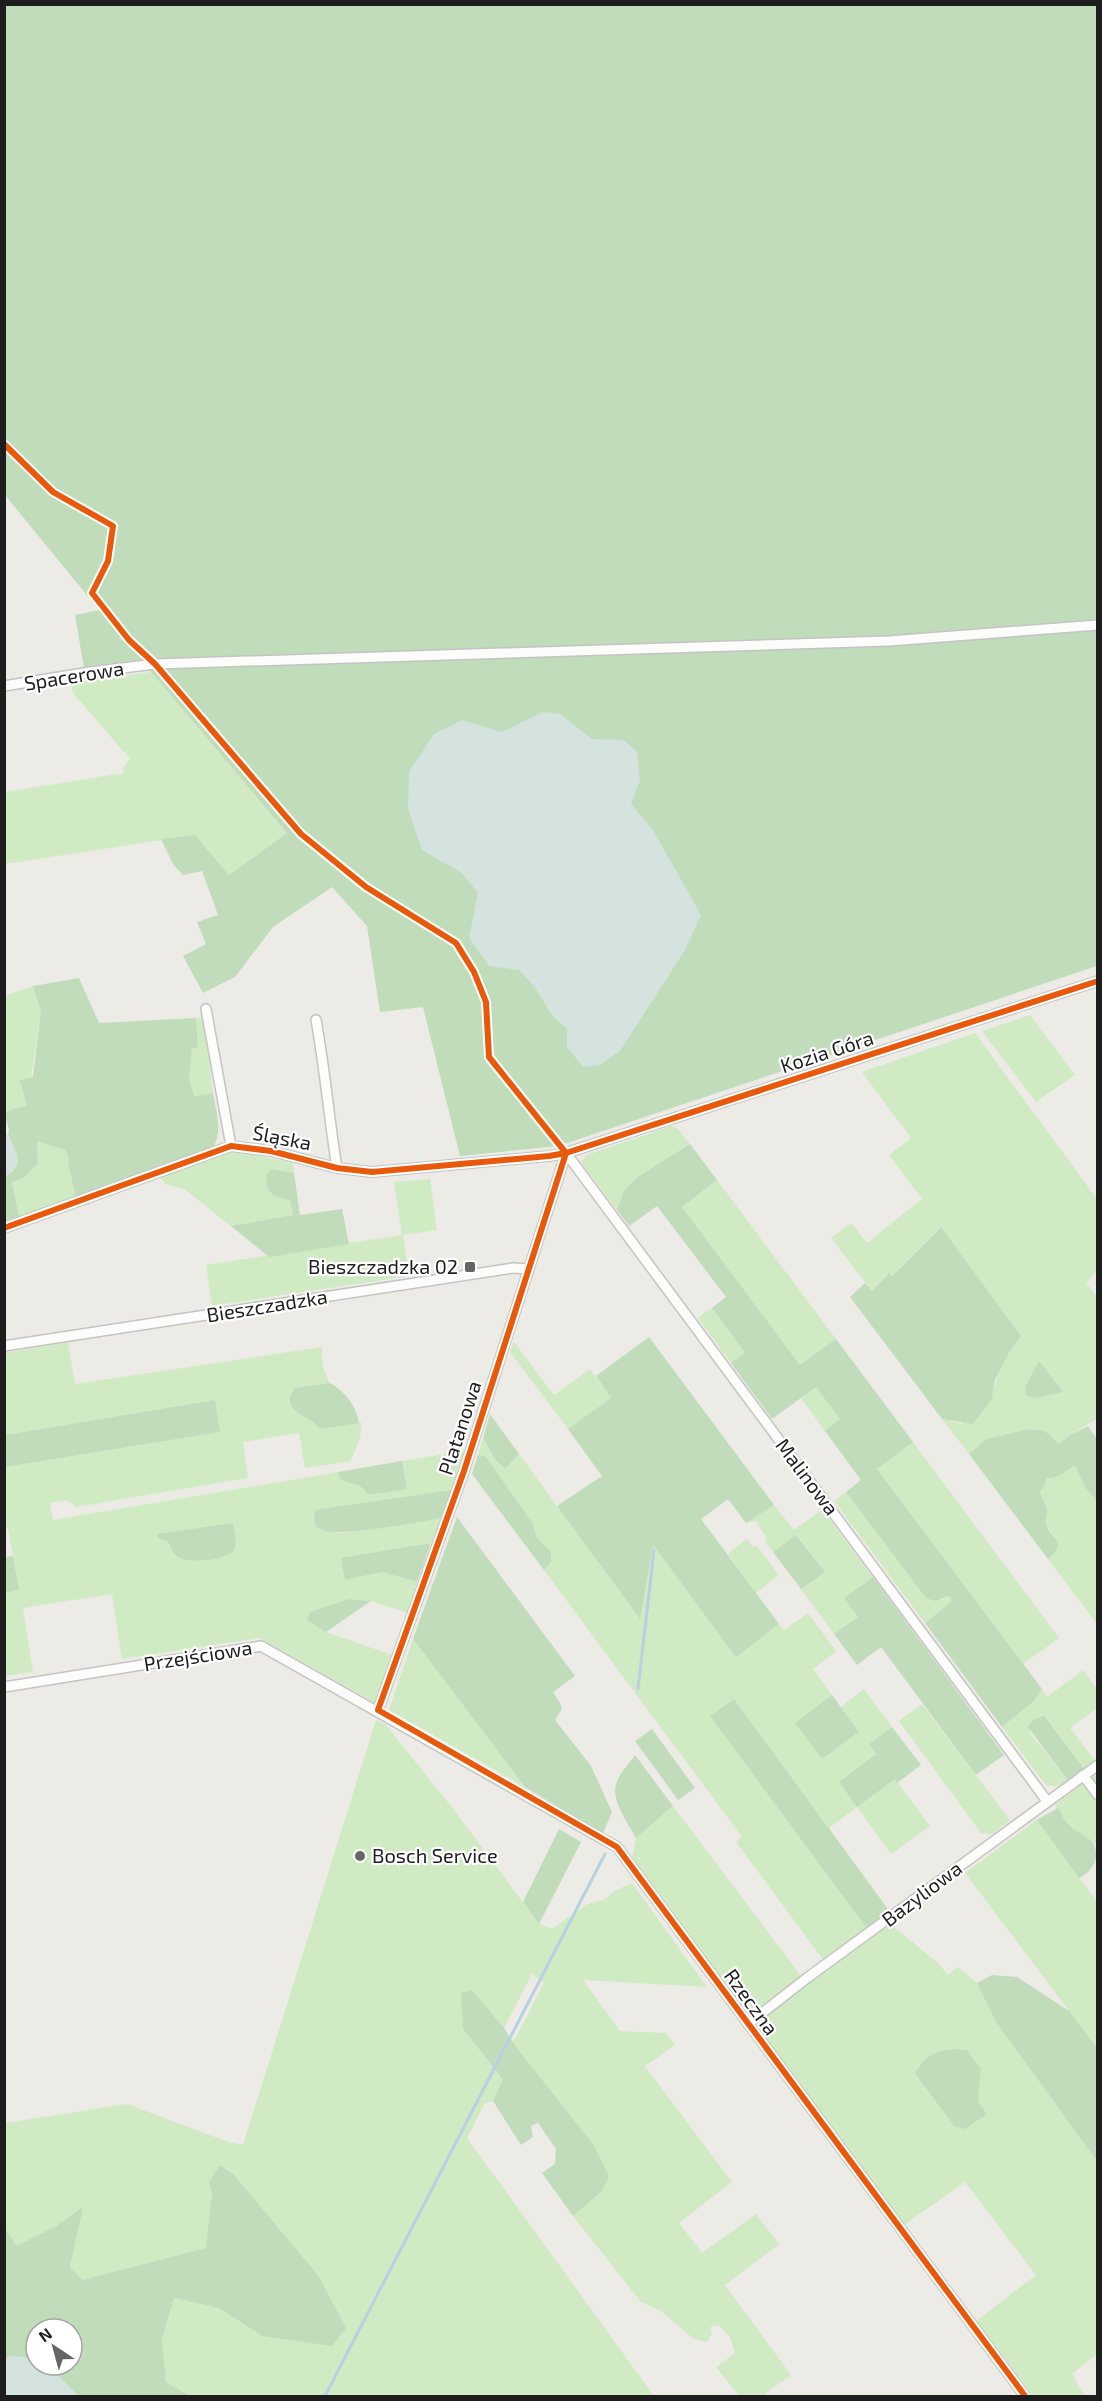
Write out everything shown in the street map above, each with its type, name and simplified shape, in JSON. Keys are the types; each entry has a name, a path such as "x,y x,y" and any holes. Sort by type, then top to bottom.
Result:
{"street":[{"name":"Spacerowa","path":"4,686 155,664 889,641 1098,625"},
{"name":"Kozia Góra","path":"566,1153 1098,981"},
{"path":"206,1008 231,1146"},
{"path":"316,1020 324,1062 326,1105 337,1168"},
{"name":"Śląska","path":"4,1228 231,1146 271,1151 337,1168 380,1172 566,1153"},
{"name":"Platanowa","path":"378,1710 464,1471 566,1153"},
{"name":"Malinowa","path":"566,1153 1047,1801"},
{"name":"Bieszczadzka","path":"4,1346 513,1268 529,1269"},
{"name":"Przejściowa","path":"4,1687 261,1646 378,1710"},
{"name":"Rzeczna","path":"378,1710 617,1847 1025,2397"},
{"name":"Bazyliowa","path":"748,2024 1098,1765"},
{"path":"1083,1775 1098,1795"}],"green space":[{"path":"4,5 1097,5 1097,966 558,1146 460,1156 423,1007 380,1012 367,926 332,887 273,927 235,977 203,993 183,956 206,944 197,922 218,915 202,871 183,875 173,864 161,839 195,835 229,875 287,833 141,660 84,668 75,615 99,610 5,495"},
{"path":"151,672 287,833 229,875 195,835 5,864 5,792 124,773 123,768 130,759 73,693 71,683"},
{"path":"79,978 99,1023 196,1018 198,1048 192,1048 189,1078 194,1096 213,1093 218,1121 216,1141 213,1148 76,1198 68,1163 69,1157 65,1150 37,1141 38,1163 25,1177 12,1182 19,1216 5,1221 5,1176 13,1171 18,1162 8,1134 5,1115 9,1110 27,1106 20,1080 33,1077 41,1012 33,986"},
{"path":"33,986 41,1012 27,1106 9,1110 5,1115 4,996"},
{"path":"1030,1015 1075,1075 1036,1102 982,1031"},
{"path":"196,1018 204,1018 213,1093 194,1096 189,1078 192,1048 198,1047"},
{"path":"975,1033 1097,1199 1097,1274 1096,1272 1086,1283 1097,1296 1097,1419 1059,1444 1045,1431 1030,1429 986,1439 969,1454 942,1419 961,1424 992,1399 1002,1366 1021,1336 940,1227 891,1276 888,1273 872,1291 831,1238 851,1223 867,1243 922,1199 889,1155 911,1138 862,1072","holes":["1039,1362 1062,1393 1025,1387"]},
{"path":"671,1126 678,1129 690,1144 636,1178 624,1190 617,1210 581,1162 587,1155"},
{"path":"37,1140 65,1150 70,1157 68,1163 76,1198 19,1216 12,1181 25,1177"},
{"path":"690,1144 717,1180 682,1207 800,1365 836,1339 913,1442 877,1469 1042,1689 1034,1701 1002,1727 925,1623 952,1601 949,1596 935,1601 926,1598 846,1492 861,1480 825,1431 840,1419 816,1387 772,1419 731,1363 745,1353 712,1308 726,1297 657,1206 629,1226 617,1210 624,1190 636,1178"},
{"path":"236,1151 293,1163 294,1173 272,1169 268,1176 267,1187 277,1197 290,1200 293,1215 231,1226 184,1189 167,1185 159,1176"},
{"path":"272,1169 294,1173 300,1215 342,1209 349,1244 269,1257 231,1226 293,1215 290,1200 279,1198 268,1190 267,1174"},
{"path":"430,1179 437,1230 403,1235 409,1276 212,1306 206,1265 402,1235 394,1182"},
{"path":"717,1180 836,1339 801,1366 682,1207"},
{"path":"941,1227 1021,1336 995,1380 992,1399 973,1424 942,1419 850,1297 865,1283 872,1291 889,1273 892,1276"},
{"path":"712,1308 745,1353 731,1363 698,1318"},
{"path":"649,1337 774,1505 746,1523 728,1499 701,1519 779,1624 736,1657 653,1545 640,1619 557,1506 602,1476 568,1429 611,1398 596,1376"},
{"path":"68,1342 75,1384 322,1347 323,1366 330,1383 295,1388 292,1397 294,1409 320,1429 361,1422 360,1437 350,1461 305,1468 299,1433 243,1442 248,1478 76,1507 66,1500 50,1503 53,1520 338,1472 343,1480 359,1486 369,1495 406,1489 402,1461 464,1451 451,1490 315,1511 333,1532 344,1533 442,1518 431,1543 342,1558 345,1580 382,1572 417,1582 408,1613 371,1601 349,1599 326,1632 392,1655 375,1703 259,1638 122,1659 112,1594 23,1608 33,1672 5,1676 5,1593 19,1590 8,1528 5,1528 5,1467 219,1432 214,1401 5,1435 5,1353","holes":["232,1523 235,1546 225,1556 171,1549 167,1541 158,1538"]},
{"path":"514,1342 554,1395 590,1369 611,1398 568,1429 510,1352"},
{"path":"1039,1361 1063,1392 1034,1398 1026,1395 1025,1387"},
{"path":"330,1383 349,1400 359,1423 320,1429 293,1408 290,1402 295,1388"},
{"path":"816,1386 840,1419 825,1431 801,1398"},
{"path":"215,1400 220,1432 5,1467 5,1435"},
{"path":"490,1414 519,1454 505,1469 495,1459 483,1438"},
{"path":"1088,1426 1097,1439 1097,1502 1085,1487 1075,1465 1059,1476 1047,1479 1040,1492 1047,1509 1048,1528 1058,1544 1048,1559 969,1454 986,1439 1029,1429 1045,1431 1059,1444 1070,1435"},
{"path":"483,1438 495,1459 505,1469 519,1454 639,1618 652,1544 736,1656 779,1624 784,1630 808,1613 836,1651 813,1669 832,1695 796,1723 822,1759 859,1732 841,1707 864,1689 892,1727 869,1744 876,1754 839,1782 895,1779 930,1826 891,1854 857,1807 829,1828 734,1699 711,1717 868,1930 825,1962 736,1842 742,1837 544,1570 551,1562 543,1544 536,1538 533,1524 489,1461 485,1456 478,1455"},
{"path":"913,1442 1059,1638 1023,1664 877,1469"},
{"path":"478,1455 485,1456 489,1461 533,1524 537,1538 551,1552 551,1562 544,1570 472,1474"},
{"path":"402,1461 407,1489 369,1495 359,1486 343,1480 338,1472"},
{"path":"1075,1465 1085,1487 1097,1502 1097,1624 1048,1559 1054,1554 1058,1545 1046,1523 1046,1504 1040,1492 1045,1482"},
{"path":"451,1490 442,1518 357,1531 326,1531 316,1526 315,1510"},
{"path":"846,1492 926,1598 943,1600 949,1596 953,1601 925,1623 834,1501"},
{"path":"774,1505 794,1530 822,1510 873,1577 844,1598 858,1617 834,1634 801,1589 825,1572 797,1535 773,1552 765,1541 766,1536 755,1521 746,1523"},
{"path":"457,1517 575,1676 553,1692 562,1709 555,1720 591,1766 612,1812 603,1833 525,1787 413,1639"},
{"path":"233,1523 236,1541 233,1551 223,1557 206,1560 189,1560 178,1557 167,1541 158,1538 157,1534"},
{"path":"796,1535 825,1572 801,1589 773,1552"},
{"path":"747,1539 752,1546 757,1546 779,1575 756,1593 728,1554"},
{"path":"431,1543 417,1582 382,1572 345,1580 341,1558"},
{"path":"13,1556 19,1590 5,1593 5,1557"},
{"path":"873,1577 1004,1755 976,1775 881,1647 857,1665 834,1634 858,1617 844,1598"},
{"path":"349,1599 371,1601 326,1632 307,1620 310,1612"},
{"path":"413,1639 525,1787 389,1710"},
{"path":"1083,1670 1097,1689 1097,1708 1070,1728 1095,1761 1085,1770 1048,1719 1044,1715 1039,1716 1030,1733 1069,1782 1062,1787 1046,1785 1002,1727 1034,1701 1042,1689 1047,1697"},
{"path":"832,1695 859,1732 822,1759 795,1723"},
{"path":"734,1699 891,1913 868,1930 710,1716"},
{"path":"922,1704 1010,1820 992,1834 981,1833 899,1721"},
{"path":"1044,1715 1085,1770 1069,1782 1028,1727 1033,1720"},
{"path":"376,1720 385,1724 454,1810 539,1924 552,1929 587,1904 604,1900 616,1890 632,1883 707,1987 583,1980 620,2031 666,2033 675,2045 645,2066 732,2182 679,2223 702,2253 756,2214 779,2244 725,2285 791,2375 762,2396 739,2396 716,2367 735,2353 730,2337 719,2325 710,2327 712,2334 707,2342 694,2339 661,2311 641,2302 573,2216 602,2191 513,2043 544,1983 532,1974 504,2028 472,1991 463,2029 503,2081 493,2101 485,2103 467,2138 654,2396 190,2396 166,2382 162,2339 174,2298 219,2308 262,2336 345,2328 318,2275 235,2176 209,2182 212,2194 207,2248 82,2280 70,2267 82,2208 56,2226 16,2246 5,2231 5,2123 127,2104 228,2142 243,2145"},
{"path":"892,1727 921,1765 897,1783 895,1779 857,1807 839,1782 876,1754 869,1744"},
{"path":"652,1729 695,1788 678,1800 635,1741"},
{"path":"635,1755 673,1806 636,1838 621,1812 615,1791 619,1777"},
{"path":"1097,1772 1097,1845 1069,1826 1055,1805"},
{"path":"673,1806 801,1976 749,2016 632,1857 636,1838"},
{"path":"1058,1808 1065,1821 1089,1839 1095,1847 1096,1858 1092,1867 1079,1878 1037,1820"},
{"path":"1037,1820 1097,1902 1097,2048 965,1873"},
{"path":"559,1829 581,1842 539,1924 523,1902"},
{"path":"889,1923 937,1962 948,1975 958,1967 977,1983 996,2022 1097,2161 1097,2354 1072,2374 1085,2396 1033,2396 976,2321 1036,2275 965,2182 904,2225 754,2023","holes":["981,2069 978,2101 987,2114 954,2126 915,2075"]},
{"path":"992,1975 1017,1977 1069,2011 1097,2048 1097,2161 996,2022 977,1983"},
{"path":"472,1990 593,2144 609,2176 602,2191 573,2216 542,2173 555,2164 556,2149 538,2123 531,2126 533,2137 521,2145 493,2101 503,2080 463,2029 461,1993"},
{"path":"967,2050 981,2069 978,2101 987,2114 965,2129 954,2126 915,2074 930,2056 940,2051"},
{"path":"220,2165 235,2176 318,2275 346,2328 332,2346 262,2336 219,2308 174,2298 162,2339 166,2382 190,2396 78,2396 59,2377 84,2377 84,2317 24,2317 24,2358 10,2356 5,2361 5,2231 16,2246 56,2226 83,2207 70,2267 82,2280 206,2248 212,2194 209,2182"}],"shaded area":[{"path":"543,712 560,714 592,739 624,740 637,752 640,780 631,804 653,830 701,915 685,950 620,1051 600,1065 583,1067 567,1047 567,1029 552,1015 534,986 519,970 489,966 469,938 478,893 462,873 422,850 408,809 409,772 434,734 462,720 502,732"},
{"path":"8,1134 16,1152 17,1162 5,1176 5,1136"},
{"path":"10,2356 24,2358 24,2377 59,2377 78,2396 5,2396 5,2361"}],"waterway":[{"path":"638,1689 654,1550"},
{"path":"325,2396 605,1854"}],"cycle path":[{"path":"4,444 53,492 113,526 108,561 92,593 129,640 155,664 301,834 366,887 456,943 474,972 486,1002 489,1057 566,1153"},
{"path":"4,1228 231,1146 271,1151 337,1168 372,1172 566,1153 1098,981"},
{"path":"566,1153 464,1471 378,1710 617,1847 1025,2396"}],"place":[{"name":"Bieszczadzka 02","path":"470,1267"},
{"name":"Bosch Service","path":"360,1856"}]}
